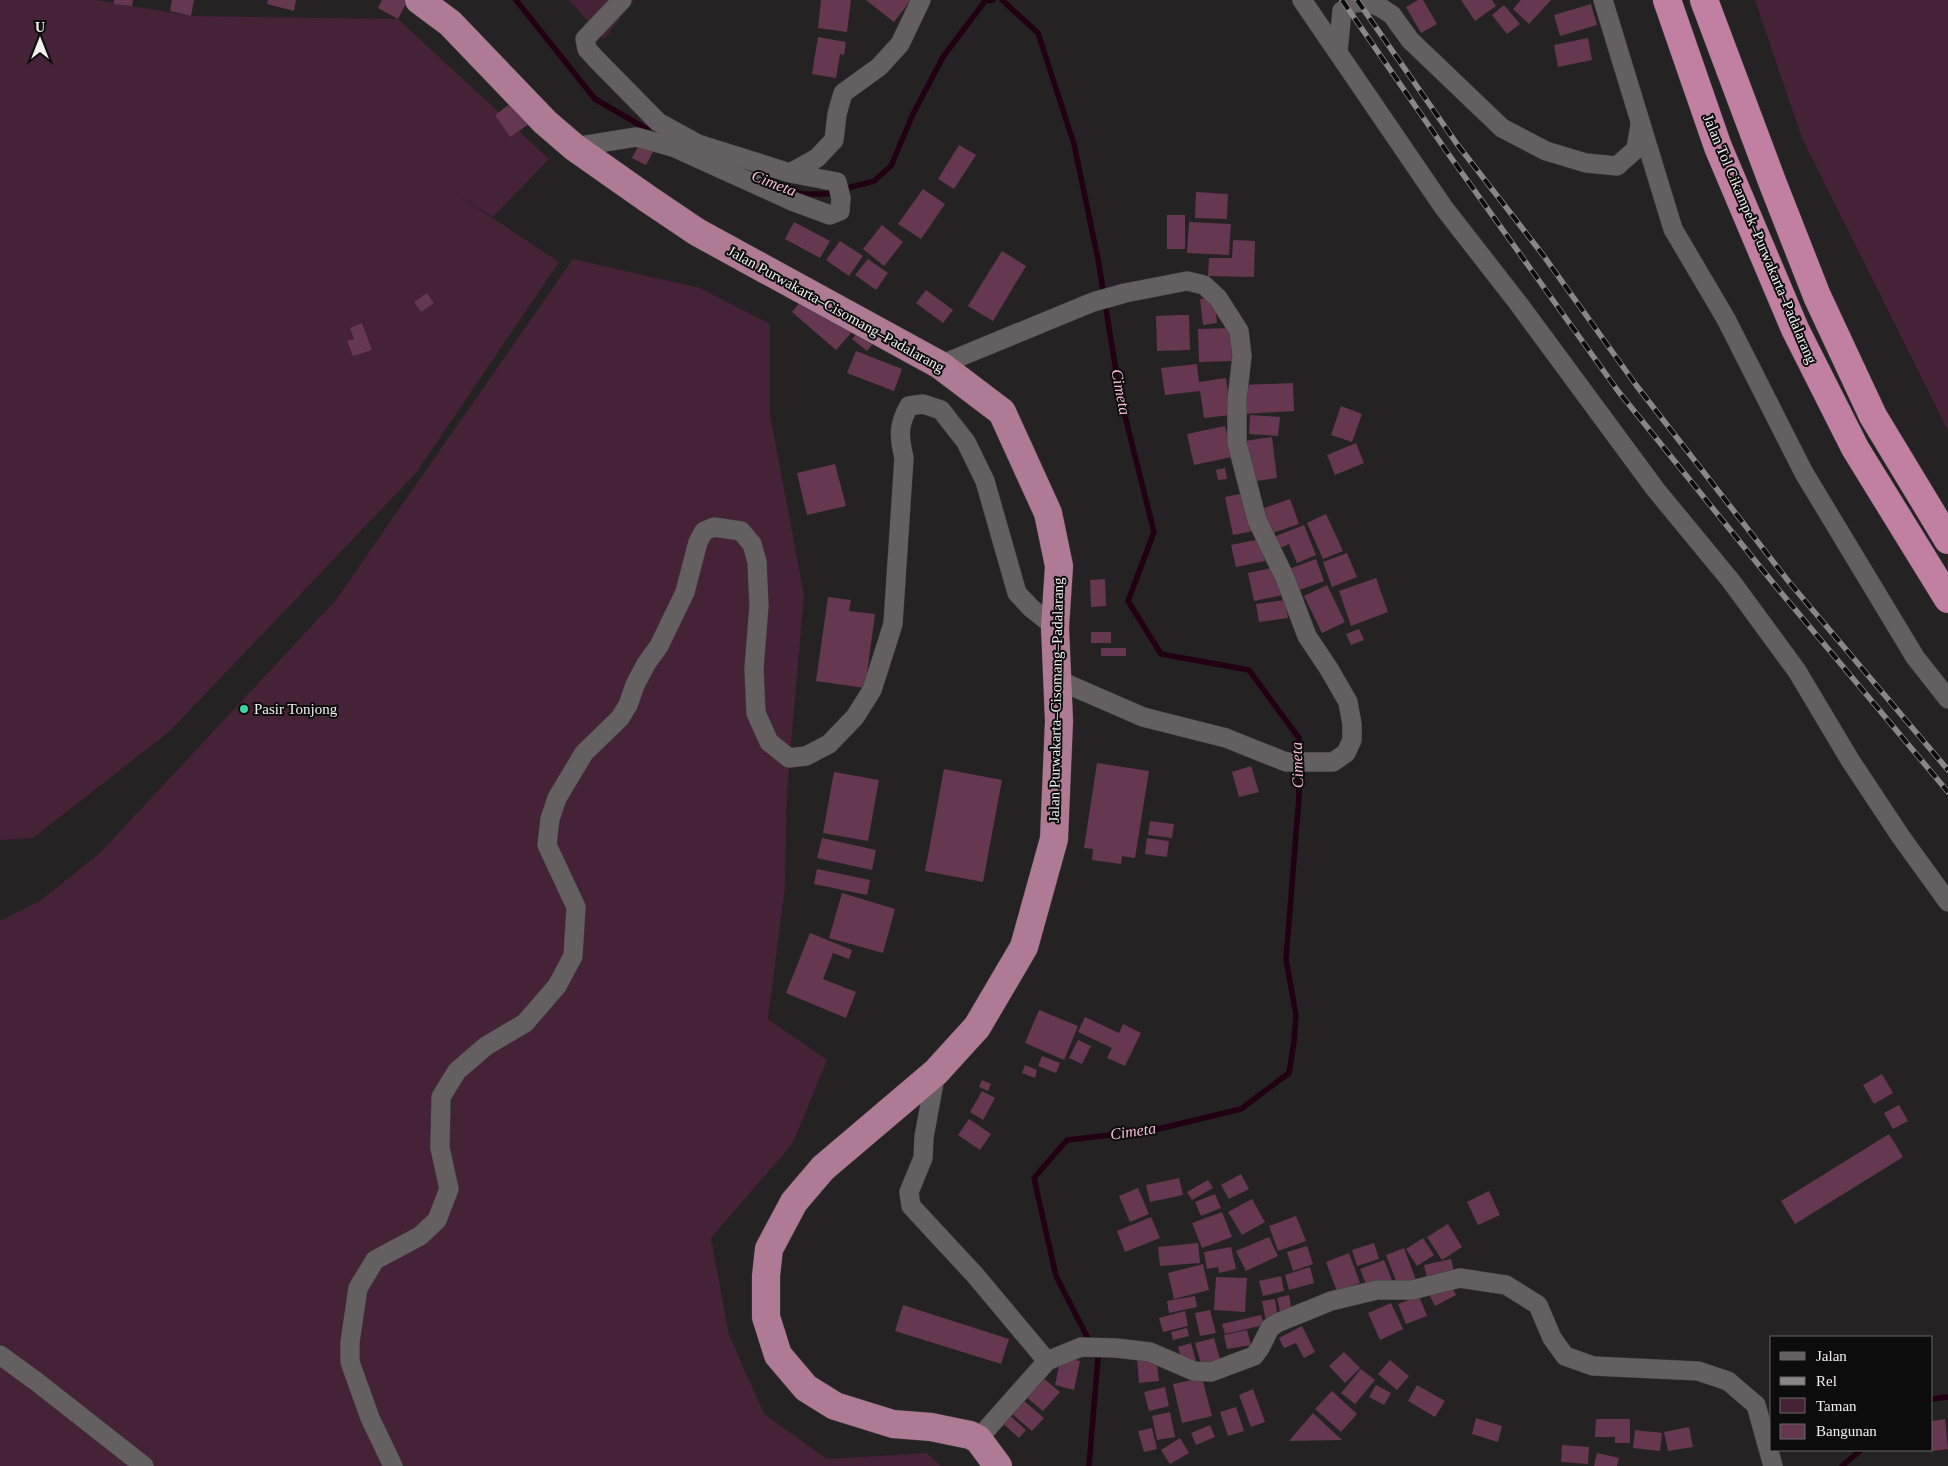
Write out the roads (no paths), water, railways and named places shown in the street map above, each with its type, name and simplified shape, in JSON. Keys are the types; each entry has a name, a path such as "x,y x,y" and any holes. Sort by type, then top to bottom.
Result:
{"highway":[{"name":"Jalan Purwakarta–Cisomang–Padalarang","path":"419,0 450,23 546,122 574,146 697,232 940,365 1002,412 1048,513 1059,566 1055,627 1059,721 1054,839 1024,947 978,1027 936,1072 823,1168 794,1202 769,1249 766,1276 766,1317 778,1355 806,1388 835,1406 893,1424 931,1427 970,1435 978,1439"},
{"name":"Jalan Tol Cikampek–Purwakarta–Padalarang","path":"1667,0 1718,147 1795,329 1856,448 1948,599"},
{"name":"Jalan Tol Cikampek–Purwakarta–Padalarang","path":"1704,0 1772,184 1817,296 1873,416 1948,540"},
{"path":"978,1439 998,1466"}],"street":[{"path":"574,146 636,137 673,147 792,201 830,214 840,211 839,190 698,144 658,122 619,84 587,48 585,39 622,0"},
{"path":"790,173 817,158 834,140 837,114 843,93 879,67 900,44 921,0"},
{"path":"1302,0 1444,208 1518,303 1656,490 1731,581 1797,671 1850,760 1901,837 1948,902"},
{"path":"1604,0 1673,229 1726,319 1804,473 1916,657 1948,699"},
{"path":"1338,51 1342,11 1353,3 1366,2 1392,14 1410,40 1502,128 1546,150 1586,163 1617,166 1636,149 1641,122"},
{"path":"940,365 1093,302 1125,293 1186,281 1204,285 1218,298 1239,331 1242,356 1237,400 1237,443 1257,520 1285,578 1307,636 1348,702 1352,724 1352,740 1346,753 1333,762 1286,762 1226,738 1143,717 1058,680"},
{"path":"393,1466 370,1418 350,1362 350,1342 358,1288 375,1260 420,1236 436,1220 449,1189 440,1148 441,1097 457,1071 486,1046 525,1023 557,986 573,956 576,907 547,844 550,819 557,798 584,753 620,718 628,705 635,685 646,664 659,646 685,592 698,542 704,531 714,527 741,531 752,544 757,562 759,606 754,668 756,713 769,742 789,758 806,756 829,744 855,717 872,690 893,624 904,458 899,438 903,417 909,406 923,404 941,410 966,442 985,481 1017,593 1031,608 1055,627"},
{"path":"936,1072 924,1137 923,1158 909,1192 911,1206 975,1276 1047,1361"},
{"path":"978,1439 1047,1361 1081,1347 1116,1348 1150,1352 1194,1371 1211,1372 1254,1356 1270,1328 1277,1323 1331,1301 1377,1290 1422,1288 1460,1278 1506,1285 1538,1305 1552,1338 1565,1356 1593,1366 1698,1371 1728,1381 1756,1405 1773,1466"},
{"path":"0,1355 144,1466"}],"waterway":[{"name":"Cimeta","path":"516,0 595,99 657,135"},
{"name":"Cimeta","path":"769,181 803,194 825,194 874,181 891,166 913,114 943,57 985,1 993,0"},
{"name":"Cimeta","path":"1002,0 1038,33 1074,144 1098,259 1120,396 1154,532 1128,601 1161,654 1249,670 1299,738 1299,797 1286,959 1296,1015 1289,1073 1241,1109 1154,1130 1067,1140 1034,1178 1056,1276 1098,1358 1089,1466"},
{"name":"Cimeta","path":"1933,1399 1948,1397"},
{"name":"Cimeta","path":"1842,1466 1860,1451"}],"railway":[{"path":"1342,0 1447,152 1618,391 1778,589 1948,792"},
{"path":"1357,0 1457,144 1543,255 1636,385 1789,582 1948,770"}],"place":[{"name":"Pasir Tonjong","path":"244,709"}]}
